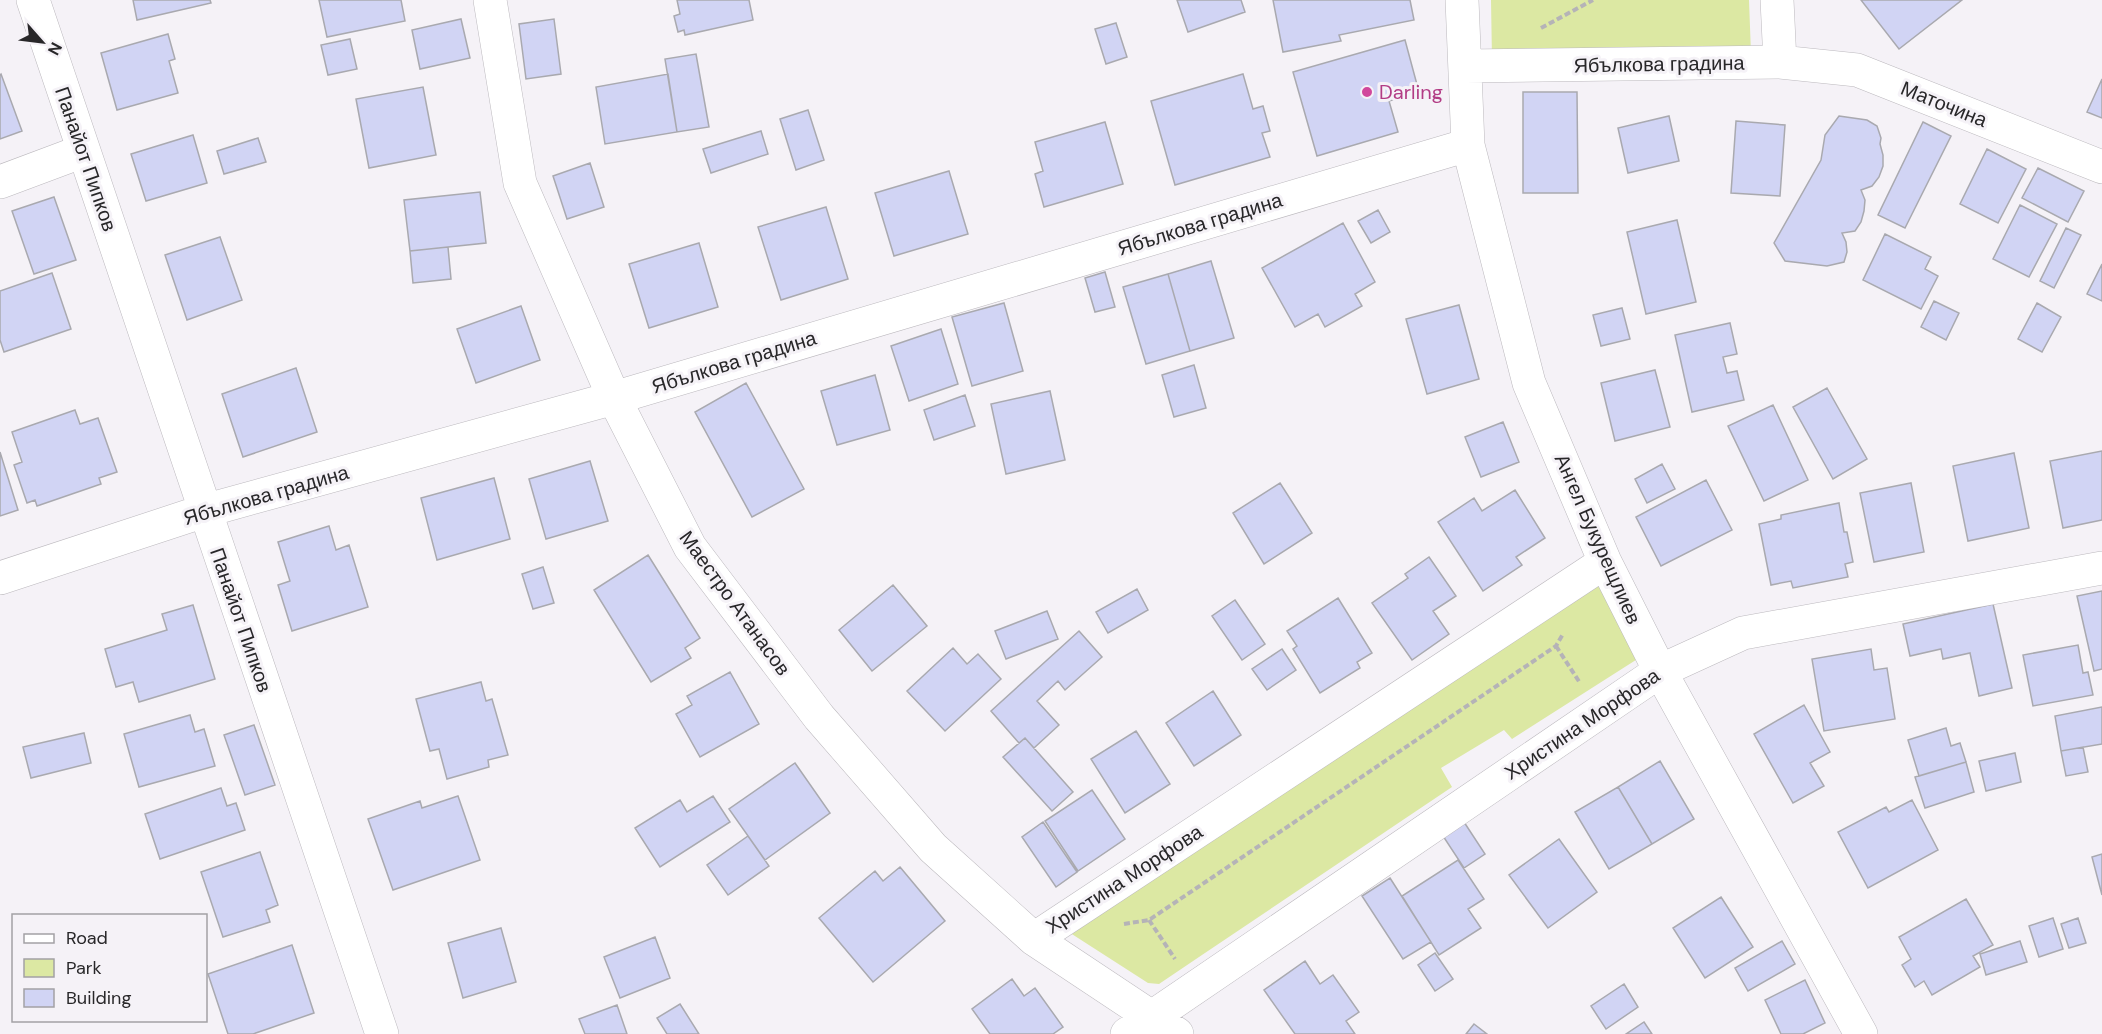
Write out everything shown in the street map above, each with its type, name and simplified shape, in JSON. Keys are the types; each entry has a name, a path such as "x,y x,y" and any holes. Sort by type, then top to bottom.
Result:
{"street":[{"name":"Панайот Пипков","path":"33,0 382,1034"},
{"name":"Маестро Атанасов","path":"490,0 520,183 614,398 690,547 819,717 933,849 1034,939 1152,1028"},
{"name":"Ангел Букурещлиев","path":"1462,0 1468,145 1529,383 1605,562 1660,670 1861,1034"},
{"path":"1777,0 1780,62"},
{"name":"Ябълкова градина","path":"1466,66 1780,62"},
{"name":"Маточина","path":"1780,62 1857,70 2102,167"},
{"name":"Ябълкова градина","path":"0,578 204,511 614,398 1468,145"},
{"path":"0,182 83,151"},
{"name":"Христина Морфова","path":"1034,939 1605,562"},
{"name":"Христина Морфова","path":"1152,1028 1194,988 1660,670 1743,633 2102,568"}],"path":[{"path":"1556,646 1600,712"},
{"path":"1149,920 1194,988"}],"green space":[{"path":"1491,0 1749,0 1751,54 1492,60"},
{"path":"1599,576 1639,658 1512,739 1504,730 1441,768 1452,787 1159,984 1148,983 1064,929"}],"building":[{"path":"133,0 210,0 211,3 137,20"},
{"path":"319,0 401,0 405,21 327,37"},
{"path":"677,0 749,0 753,20 685,35 684,30 678,32 674,16 680,14"},
{"path":"1177,0 1241,0 1245,12 1188,32"},
{"path":"1273,0 1410,0 1414,20 1339,35 1341,41 1283,52"},
{"path":"1861,0 1962,0 1899,49"},
{"path":"461,19 470,58 420,69 412,30"},
{"path":"554,19 561,74 526,79 519,24"},
{"path":"1116,23 1127,57 1106,64 1095,29"},
{"path":"168,34 175,59 169,61 178,93 117,110 101,53"},
{"path":"350,39 357,69 328,75 321,45"},
{"path":"1405,40 1419,92 1389,101 1398,132 1317,156 1293,72"},
{"path":"696,54 709,127 677,132 665,59"},
{"path":"668,74 677,132 605,144 596,87"},
{"path":"1243,74 1253,109 1263,106 1270,131 1262,133 1270,157 1175,185 1151,101"},
{"path":"0,75 22,131 0,139"},
{"path":"2102,79 2102,118 2087,112"},
{"path":"423,87 436,155 369,168 356,99"},
{"path":"1523,92 1577,92 1578,193 1523,193"},
{"path":"808,110 824,160 796,170 780,119"},
{"path":"1669,116 1679,161 1628,173 1618,128"},
{"path":"1839,116 1867,120 1877,126 1883,155 1883,166 1879,177 1872,186 1861,190 1865,200 1861,222 1855,231 1842,233 1847,252 1844,262 1827,266 1785,261 1774,243 1821,160 1825,135"},
{"path":"1736,121 1785,125 1780,196 1731,193"},
{"path":"1105,122 1123,184 1044,207 1035,174 1043,171 1035,142"},
{"path":"1923,122 1951,136 1905,228 1878,215"},
{"path":"761,131 768,154 711,173 703,149"},
{"path":"193,135 207,183 146,201 131,154"},
{"path":"258,138 266,162 224,174 217,151"},
{"path":"1987,149 2026,169 1998,223 1960,204"},
{"path":"590,163 604,207 567,219 553,176"},
{"path":"2038,168 2084,191 2068,222 2022,198"},
{"path":"949,171 968,234 894,256 875,193"},
{"path":"480,192 486,243 410,251 404,200"},
{"path":"54,197 76,260 34,274 12,211"},
{"path":"2020,205 2057,224 2029,277 1993,259"},
{"path":"826,207 848,279 781,300 758,227"},
{"path":"1378,210 1390,232 1371,243 1358,221"},
{"path":"1677,220 1696,302 1646,314 1627,232"},
{"path":"1343,223 1375,282 1355,294 1362,306 1325,327 1318,314 1295,327 1262,268"},
{"path":"2066,228 2081,235 2054,288 2040,281"},
{"path":"1885,234 1931,257 1925,269 1938,276 1921,309 1863,280"},
{"path":"220,237 242,300 187,320 165,255"},
{"path":"699,243 718,307 649,328 629,264"},
{"path":"448,247 451,279 413,283 410,251"},
{"path":"1211,261 1234,338 1190,351 1168,274"},
{"path":"2102,264 2102,301 2087,294"},
{"path":"1105,272 1115,307 1095,312 1085,278"},
{"path":"52,273 71,329 4,352 0,340 0,291"},
{"path":"1168,274 1190,351 1146,364 1123,287"},
{"path":"1934,301 1959,313 1946,340 1921,327"},
{"path":"1004,303 1023,371 972,386 952,317"},
{"path":"2037,303 2061,317 2042,352 2018,339"},
{"path":"1459,305 1479,379 1427,394 1406,319"},
{"path":"521,306 540,360 476,383 457,329"},
{"path":"1622,308 1630,339 1601,346 1593,315"},
{"path":"1730,323 1737,354 1723,357 1727,373 1737,371 1744,400 1692,412 1675,335"},
{"path":"941,329 958,384 909,401 891,346"},
{"path":"1194,365 1206,408 1174,417 1162,375"},
{"path":"296,368 317,432 243,457 222,394"},
{"path":"1655,370 1670,427 1615,441 1601,383"},
{"path":"875,375 890,430 837,445 821,391"},
{"path":"746,383 804,489 752,517 695,412"},
{"path":"1827,388 1867,459 1833,479 1793,407"},
{"path":"1050,391 1065,460 1006,474 991,404"},
{"path":"965,395 975,426 934,440 924,410"},
{"path":"1773,405 1808,480 1764,501 1728,426"},
{"path":"75,410 80,424 98,418 117,472 99,478 101,484 37,506 35,500 27,503 14,465 22,462 12,432"},
{"path":"1503,422 1519,462 1481,477 1465,437"},
{"path":"2102,451 2102,520 2063,528 2050,461"},
{"path":"0,452 18,510 0,516"},
{"path":"2014,453 2029,528 1968,541 1953,466"},
{"path":"590,461 608,521 546,539 529,479"},
{"path":"1662,464 1675,489 1647,503 1635,479"},
{"path":"494,478 510,539 437,560 421,498"},
{"path":"1706,480 1732,530 1661,566 1636,517"},
{"path":"1280,483 1312,533 1264,564 1233,513"},
{"path":"1911,483 1924,552 1874,562 1860,493"},
{"path":"1515,490 1545,538 1516,557 1522,565 1483,591 1438,522 1474,498 1482,511"},
{"path":"1839,503 1844,532 1847,532 1853,562 1845,564 1848,577 1793,588 1791,581 1771,585 1759,524 1781,519 1781,515"},
{"path":"329,526 336,550 349,545 368,607 292,631 278,585 290,581 278,542"},
{"path":"648,555 700,638 685,648 691,658 651,682 594,590"},
{"path":"1429,557 1456,596 1433,611 1449,634 1412,660 1372,603 1408,578 1405,574"},
{"path":"543,567 554,603 533,609 522,574"},
{"path":"893,585 927,626 872,671 839,630"},
{"path":"1137,589 1148,610 1108,633 1096,612"},
{"path":"2102,591 2102,669 2094,671 2077,596"},
{"path":"1338,598 1372,653 1357,662 1360,668 1320,693 1293,649 1297,646 1287,631"},
{"path":"1235,600 1265,644 1242,660 1212,616"},
{"path":"1993,604 2012,688 1979,696 1970,653 1943,659 1941,649 1910,656 1903,624"},
{"path":"193,605 215,679 139,702 133,682 116,687 105,649 167,630 162,614"},
{"path":"1047,611 1058,639 1006,659 995,631"},
{"path":"1079,631 1102,657 1065,690 1058,681 1037,701 1059,725 1034,748 1025,738 1019,743 991,711"},
{"path":"2078,645 2083,673 2088,672 2093,695 2033,706 2023,655"},
{"path":"953,648 967,664 978,654 1001,679 945,731 907,691"},
{"path":"1282,649 1296,670 1267,690 1252,669"},
{"path":"1871,649 1874,670 1887,668 1895,719 1824,731 1812,659"},
{"path":"730,672 759,724 700,757 676,714 692,705 687,696"},
{"path":"481,682 486,701 492,699 508,755 488,760 489,767 447,779 439,749 430,751 416,699"},
{"path":"1213,691 1241,735 1194,766 1166,723"},
{"path":"1804,705 1830,752 1810,763 1824,786 1793,803 1754,734"},
{"path":"2102,707 2102,744 2061,751 2055,716"},
{"path":"190,715 195,732 204,729 215,766 139,787 124,734"},
{"path":"254,725 275,785 245,795 224,735"},
{"path":"1946,728 1951,746 1960,743 1966,762 1919,776 1908,740"},
{"path":"1136,731 1170,784 1125,813 1091,759"},
{"path":"84,733 91,763 31,778 23,747"},
{"path":"1025,738 1073,792 1052,811 1003,757"},
{"path":"2083,747 2088,772 2066,776 2061,751"},
{"path":"2015,753 2021,782 1986,791 1979,761"},
{"path":"1660,761 1694,819 1652,844 1618,787"},
{"path":"1966,762 1974,792 1925,808 1915,777"},
{"path":"795,763 830,813 765,860 729,809"},
{"path":"1618,787 1652,844 1609,869 1575,812"},
{"path":"221,788 227,806 236,803 245,830 160,859 145,814"},
{"path":"1092,790 1125,839 1078,871 1045,821"},
{"path":"458,796 480,860 393,890 368,819 420,801 422,808"},
{"path":"713,796 730,822 660,867 635,828 680,800 687,812"},
{"path":"1912,800 1938,850 1868,888 1838,832 1886,807 1889,812"},
{"path":"1043,822 1077,872 1056,887 1022,837"},
{"path":"1464,822 1485,854 1464,868 1443,836"},
{"path":"748,836 769,866 728,895 707,865"},
{"path":"1559,839 1597,892 1548,928 1509,875"},
{"path":"260,852 278,905 266,910 270,922 223,937 201,872"},
{"path":"2102,854 2102,895 2092,857"},
{"path":"1458,860 1484,899 1468,909 1481,928 1439,955 1402,896"},
{"path":"900,867 945,921 873,982 819,918 875,871 883,881"},
{"path":"1390,878 1431,942 1403,959 1362,896"},
{"path":"1721,897 1753,947 1705,978 1673,928"},
{"path":"1966,899 1993,945 1973,956 1980,967 1932,995 1924,981 1915,987 1902,965 1911,959 1899,937"},
{"path":"2053,918 2063,949 2039,957 2029,926"},
{"path":"2078,918 2086,943 2069,948 2061,924"},
{"path":"501,928 516,982 463,998 448,943"},
{"path":"655,937 670,978 620,998 604,957"},
{"path":"1782,941 1795,964 1748,991 1735,968"},
{"path":"2020,941 2027,962 1986,975 1980,954"},
{"path":"292,945 314,1013 253,1034 228,1034 208,974"},
{"path":"1435,953 1453,979 1435,991 1418,965"},
{"path":"1305,961 1320,984 1333,975 1359,1012 1346,1021 1355,1034 1295,1034 1264,990"},
{"path":"1012,979 1024,996 1035,988 1063,1027 1053,1034 990,1034 972,1009"},
{"path":"1805,980 1825,1023 1803,1034 1781,1034 1765,1000"},
{"path":"1624,984 1638,1007 1606,1029 1591,1006"},
{"path":"680,1004 699,1034 667,1034 657,1018"},
{"path":"617,1005 627,1034 585,1034 579,1019"},
{"path":"1644,1022 1652,1034 1626,1034"},
{"path":"1474,1024 1487,1034 1466,1034"}],"place":[{"name":"Darling","path":"1367,92"}]}
